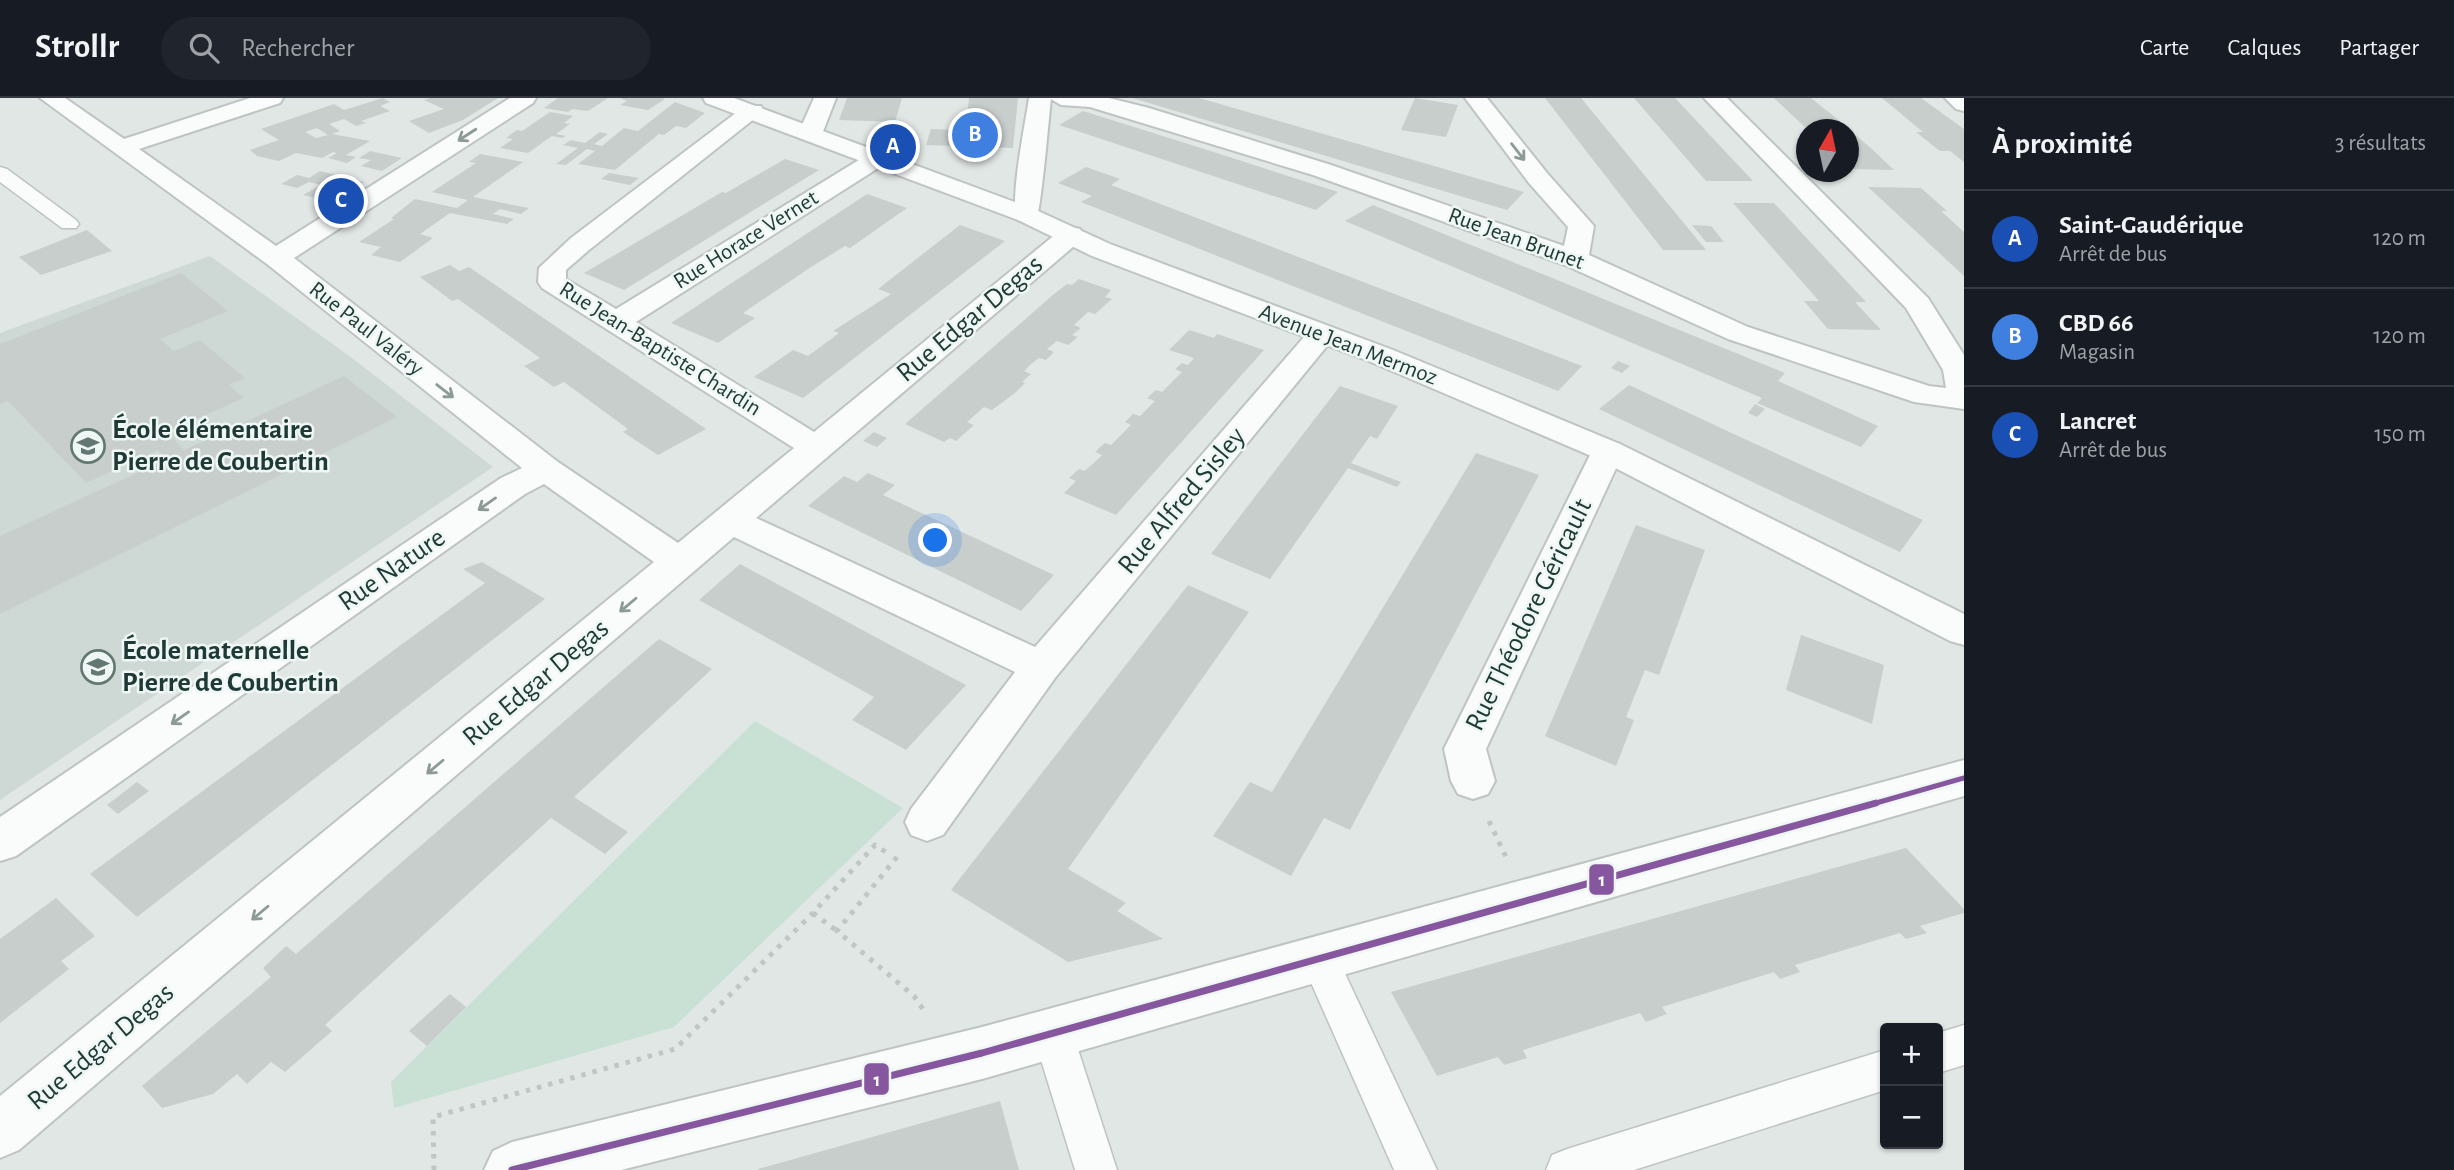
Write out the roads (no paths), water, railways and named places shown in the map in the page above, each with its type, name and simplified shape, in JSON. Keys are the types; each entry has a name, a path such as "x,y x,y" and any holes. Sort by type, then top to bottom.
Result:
{"street":[{"name":"Rue Paul Valéry","path":"51,98 276,258 546,470 680,562"},
{"path":"122,147 272,98"},
{"path":"276,258 525,98"},
{"name":"Avenue Jean Mermoz","path":"714,98 1027,215 1101,250 1382,356 1608,451 1964,631"},
{"path":"810,134 825,98"},
{"path":"1027,215 1027,195 1040,98"},
{"name":"Rue Jean Brunet","path":"1061,98 1091,100 1154,117 1322,170 1576,260 1738,333 1925,396 1964,400"},
{"path":"1476,98 1538,178 1581,226 1576,260"},
{"path":"1716,98 1918,304 1958,370 1964,400"},
{"path":"1956,98 1964,104"},
{"name":"Rue Jean-Baptiste Chardin","path":"752,111 553,268 552,282 816,448"},
{"name":"Rue Horace Vernet","path":"617,321 875,160"},
{"name":"Rue Edgar Degas","path":"0,1131 1071,234"},
{"name":"Rue Alfred Sisley","path":"927,822 1041,667 1321,335"},
{"name":"Rue Théodore Géricault","path":"1473,781 1465,749 1608,451"},
{"name":"Rue Nature","path":"0,842 513,486 546,470"},
{"path":"729,520 1041,667"},
{"path":"512,1170 1053,1034 1534,897 1961,783"}],"lane":[{"path":"0,173 69,224"},
{"path":"1320,960 1416,1170"},
{"path":"1053,1034 1096,1170"},
{"path":"1943,1051 1964,1045"},
{"path":"1567,1170 1880,1072"}],"place":[{"name":"CBD 66","path":"975,135"},
{"name":"Saint-Gaudérique","path":"893,147"},
{"name":"Lancret","path":"341,201"},
{"name":"École élémentaire Pierre de Coubertin","path":"88,446"},
{"name":"École maternelle Pierre de Coubertin","path":"98,667"}]}
